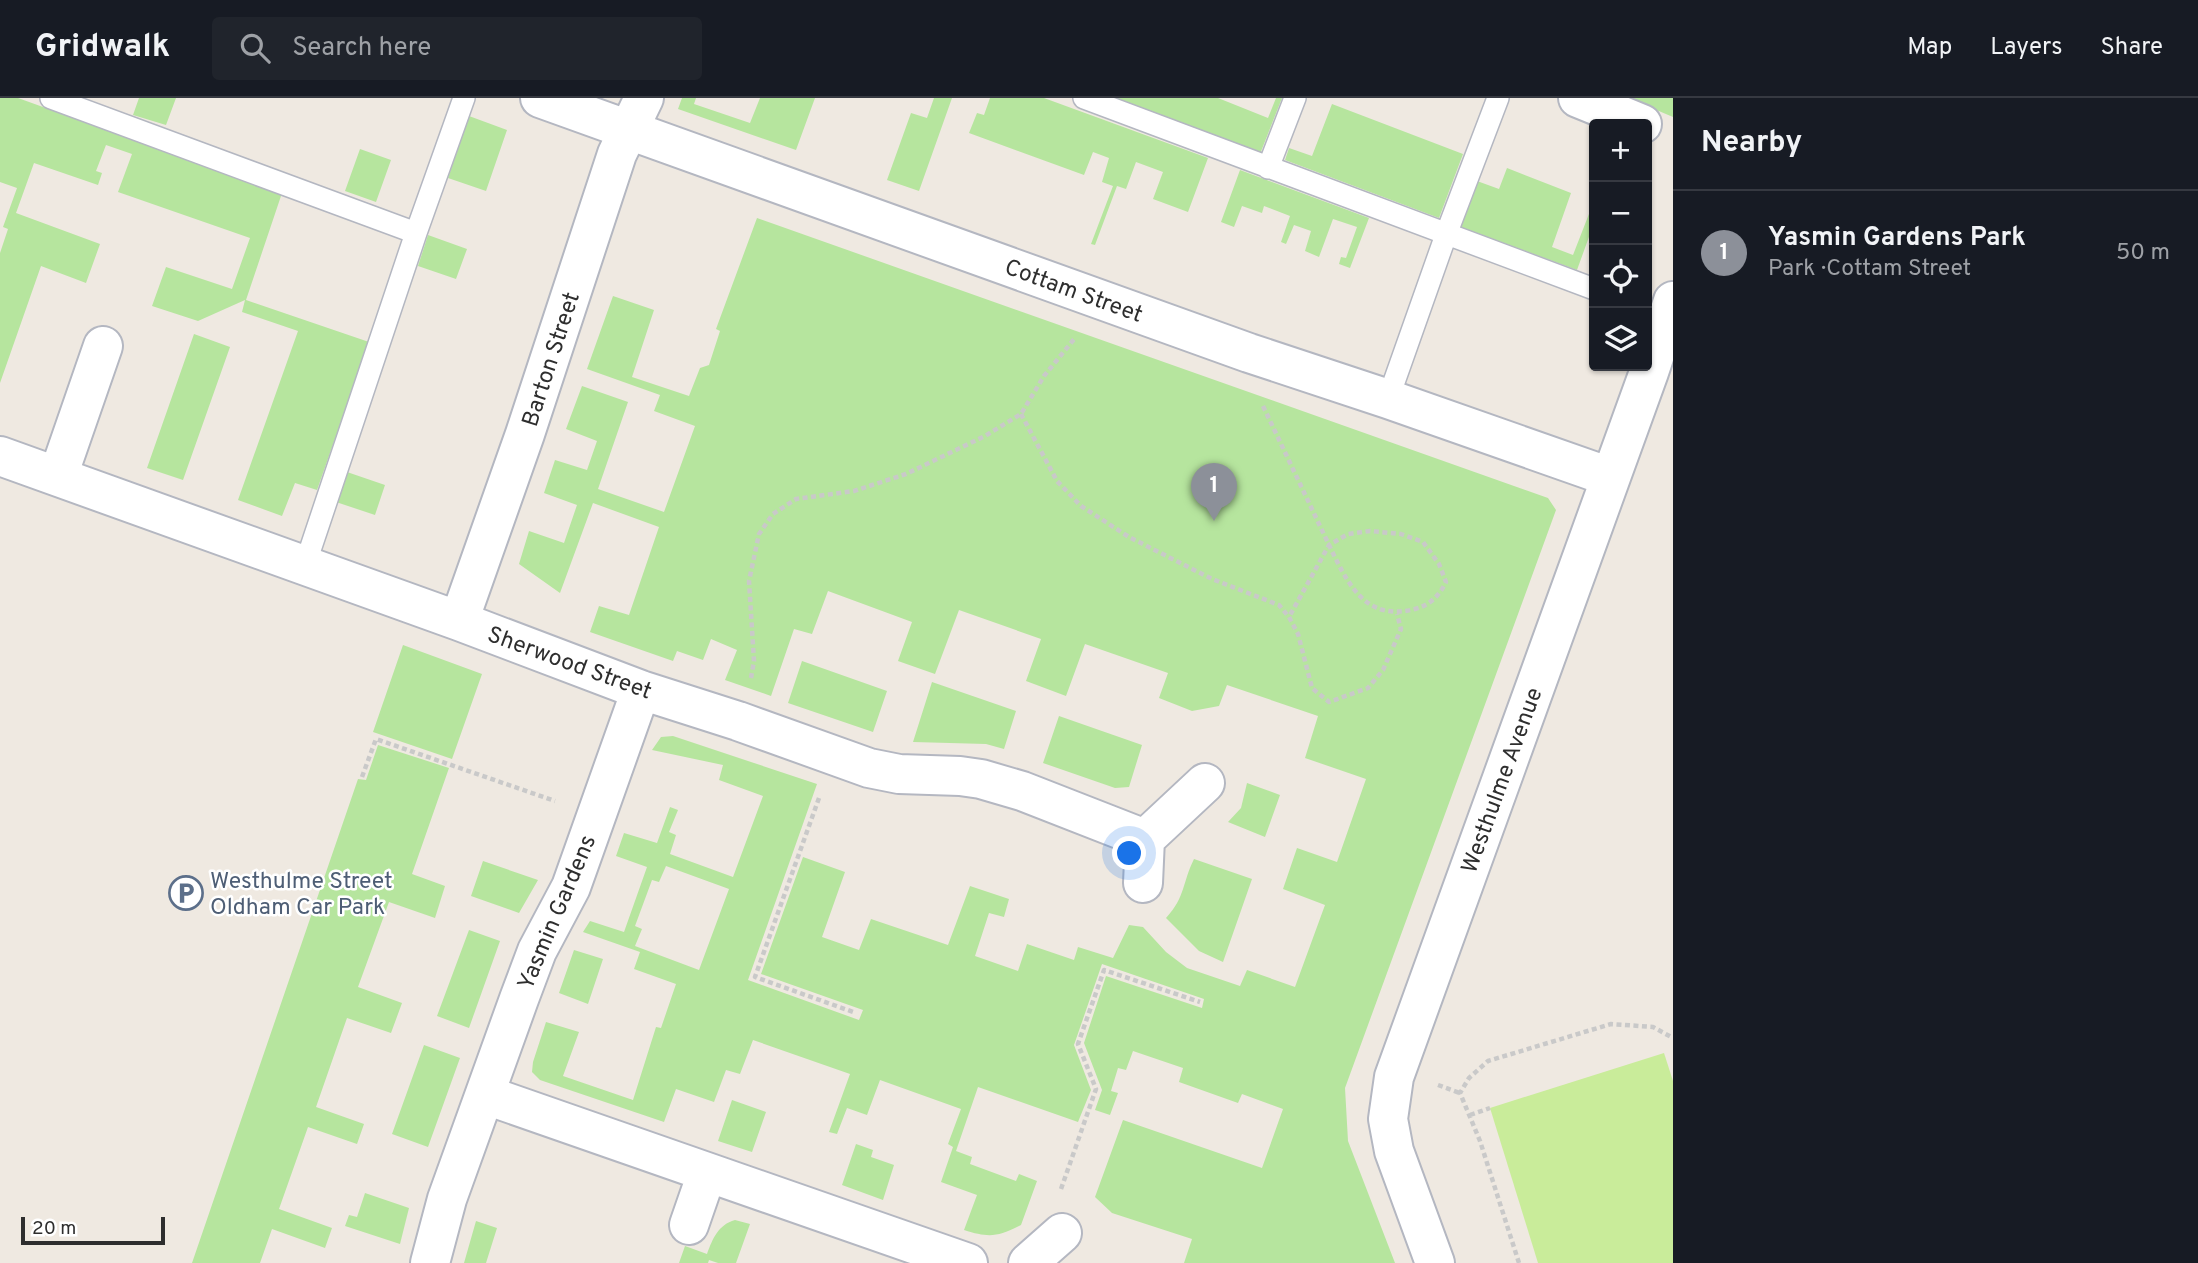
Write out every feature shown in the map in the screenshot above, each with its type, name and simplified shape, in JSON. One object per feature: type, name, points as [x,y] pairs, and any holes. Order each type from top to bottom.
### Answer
[{"type":"street","name":"Cottam Street","points":[[540,98],[636,114],[930,237],[1249,354],[1388,399],[1610,477]]},
{"type":"street","points":[[1578,98],[1630,119]]},
{"type":"street","name":"Barton Street","points":[[459,621],[525,434],[617,154],[636,114]]},
{"type":"street","points":[[1652,128],[1673,137]]},
{"type":"street","name":"Westhulme Avenue","points":[[1435,1263],[1394,1151],[1388,1119],[1394,1077],[1610,477],[1661,377],[1663,308]]},
{"type":"street","points":[[58,476],[103,346]]},
{"type":"street","name":"Sherwood Street","points":[[0,456],[459,621],[641,690],[878,771],[981,779],[1145,839]]},
{"type":"street","name":"Yasmin Gardens","points":[[430,1263],[447,1199],[537,951],[571,887],[641,690]]},
{"type":"street","points":[[1143,883],[1145,839],[1205,783]]},
{"type":"street","points":[[486,1095],[968,1263]]},
{"type":"street","points":[[689,1225],[707,1173]]},
{"type":"street","points":[[1028,1263],[1062,1233]]},
{"type":"lane","points":[[51,98],[416,233]]},
{"type":"lane","points":[[305,565],[464,98]]},
{"type":"lane","points":[[1084,98],[1589,287]]},
{"type":"lane","points":[[1268,168],[1295,98]]},
{"type":"lane","points":[[1388,399],[1498,98]]},
{"type":"path","points":[[749,688],[754,661],[749,581],[759,534],[773,514],[796,499],[854,491],[906,474],[985,436],[1021,414],[1044,376],[1076,335]]},
{"type":"path","points":[[1259,398],[1329,545],[1355,591],[1381,612],[1397,614],[1421,607],[1439,596],[1446,582],[1423,542],[1401,534],[1370,531],[1348,534],[1329,545],[1289,617]]},
{"type":"path","points":[[1021,414],[1057,481],[1081,506],[1129,537],[1212,579],[1279,605],[1298,634],[1312,688],[1329,702],[1368,688],[1383,670],[1401,629],[1397,614]]},
{"type":"path","points":[[362,777],[376,739],[556,802]]},
{"type":"path","points":[[821,793],[755,977],[856,1013]]},
{"type":"path","points":[[1058,1196],[1096,1089],[1078,1044],[1104,970],[1200,1002]]},
{"type":"path","points":[[1519,1263],[1470,1115],[1464,1108],[1460,1093],[1469,1078],[1488,1061],[1611,1024],[1653,1027],[1673,1038]]},
{"type":"path","points":[[1429,1081],[1460,1093]]},
{"type":"path","points":[[1470,1115],[1490,1108]]},
{"type":"green space","points":[[0,98],[18,98],[282,193],[246,300],[369,342],[317,490],[295,483],[282,516],[238,500],[298,331],[242,312],[245,300],[198,321],[152,306],[166,267],[232,289],[250,238],[118,192],[132,154],[106,145],[96,171],[102,173],[98,185],[34,163],[16,213],[100,244],[86,283],[41,266],[0,383],[0,253],[8,229],[3,227],[17,188],[0,182]]},
{"type":"green space","points":[[139,98],[176,98],[166,125],[133,115]]},
{"type":"green space","points":[[682,98],[696,98],[694,104],[750,123],[760,98],[815,98],[796,150],[678,109]]},
{"type":"green space","points":[[934,98],[952,98],[919,191],[887,180],[911,113],[927,118]]},
{"type":"green space","points":[[990,98],[1044,98],[1208,158],[1188,212],[1153,199],[1163,172],[1136,162],[1126,189],[1117,186],[1095,245],[1091,244],[1113,186],[1102,182],[1109,158],[1093,152],[1084,175],[969,133],[977,113],[984,115]]},
{"type":"green space","points":[[1115,98],[1218,98],[1268,118],[1276,98],[1282,98],[1260,154]]},
{"type":"green space","points":[[1628,98],[1673,98],[1673,117]]},
{"type":"green space","points":[[1332,104],[1463,154],[1439,218],[1285,160],[1289,148],[1312,156]]},
{"type":"green space","points":[[469,116],[507,130],[486,191],[448,178]]},
{"type":"green space","points":[[360,149],[391,160],[376,202],[345,191]]},
{"type":"green space","points":[[1507,168],[1571,193],[1552,247],[1573,255],[1589,214],[1589,237],[1577,270],[1460,227],[1477,181],[1499,189]]},
{"type":"green space","points":[[1240,170],[1369,218],[1350,268],[1339,264],[1341,257],[1346,258],[1357,227],[1333,219],[1319,257],[1305,251],[1311,231],[1294,225],[1286,244],[1281,242],[1290,216],[1264,206],[1262,213],[1242,206],[1234,227],[1221,222]]},
{"type":"green space","points":[[757,218],[1548,498],[1556,510],[1345,1088],[1348,1141],[1395,1263],[1184,1263],[1192,1239],[1112,1213],[1095,1197],[1123,1120],[1262,1168],[1283,1109],[1242,1094],[1238,1103],[1179,1082],[1183,1068],[1133,1051],[1126,1070],[1118,1068],[1111,1091],[1118,1093],[1110,1115],[1095,1110],[1102,1090],[1084,1043],[1106,976],[1202,1008],[1204,999],[1102,964],[1074,1045],[1091,1090],[1078,1122],[978,1087],[956,1151],[972,1157],[970,1164],[1016,1181],[1019,1174],[1037,1181],[1021,1225],[999,1234],[987,1235],[964,1230],[977,1195],[941,1182],[953,1147],[948,1144],[961,1109],[880,1080],[867,1115],[847,1108],[837,1134],[829,1132],[850,1074],[753,1040],[740,1074],[726,1070],[714,1102],[676,1089],[664,1122],[540,1080],[532,1072],[546,1022],[579,1032],[563,1076],[633,1100],[656,1027],[661,1028],[676,984],[634,969],[640,952],[583,932],[590,921],[624,932],[647,867],[616,856],[624,833],[657,843],[670,807],[678,810],[669,832],[676,835],[670,854],[733,877],[763,796],[719,780],[723,765],[652,750],[661,737],[673,736],[817,784],[748,980],[859,1020],[863,1010],[761,974],[803,857],[845,872],[822,937],[859,950],[871,919],[948,945],[970,886],[1009,899],[1004,917],[989,913],[975,956],[1018,971],[1027,944],[1074,960],[1078,947],[1113,958],[1129,925],[1143,927],[1166,952],[1187,968],[1240,986],[1247,970],[1295,987],[1325,905],[1283,889],[1297,848],[1337,862],[1366,779],[1305,758],[1318,716],[1227,685],[1219,706],[1192,711],[1159,698],[1168,673],[1085,644],[1066,696],[1026,681],[1041,639],[959,610],[935,674],[898,661],[912,622],[828,591],[812,634],[794,629],[771,696],[725,680],[737,650],[711,639],[703,660],[677,651],[673,661],[590,632],[599,606],[629,615],[659,527],[593,503],[560,593],[519,564],[529,531],[564,543],[577,505],[544,493],[555,460],[587,470],[597,441],[566,429],[582,386],[628,402],[598,489],[664,512],[695,426],[654,411],[660,395],[587,369],[613,296],[654,310],[632,377],[689,396],[700,368],[709,365],[720,331],[716,329]],"holes":[[[666,866],[729,889],[699,970],[635,946],[642,929],[635,926],[652,880],[659,882]]]},
{"type":"green space","points":[[428,235],[467,249],[456,279],[418,266]]},
{"type":"green space","points":[[194,334],[230,347],[183,480],[147,468]]},
{"type":"green space","points":[[347,472],[385,485],[375,515],[336,502]]},
{"type":"green space","points":[[403,645],[482,674],[452,759],[373,732]]},
{"type":"green space","points":[[802,661],[887,691],[873,732],[788,703]]},
{"type":"green space","points":[[932,682],[1016,711],[1004,749],[986,744],[913,742]]},
{"type":"green space","points":[[1059,716],[1142,745],[1129,787],[1115,788],[1043,763]]},
{"type":"green space","points":[[378,745],[449,768],[412,874],[445,886],[435,918],[389,902],[358,987],[402,1003],[391,1033],[347,1018],[316,1107],[364,1124],[357,1144],[308,1127],[279,1209],[332,1228],[325,1248],[272,1229],[260,1263],[192,1263],[358,779],[366,780]]},
{"type":"green space","points":[[1247,783],[1280,795],[1265,837],[1228,822],[1241,808]]},
{"type":"green space","points":[[1194,859],[1252,879],[1223,962],[1199,951],[1166,918],[1180,896]]},
{"type":"green space","points":[[483,861],[538,880],[519,913],[471,896]]},
{"type":"green space","points":[[469,930],[500,941],[469,1028],[437,1016]]},
{"type":"green space","points":[[574,950],[603,959],[588,1004],[559,993]]},
{"type":"green space","points":[[424,1045],[460,1058],[428,1147],[392,1134]]},
{"type":"green space","points":[[1664,1053],[1673,1081],[1673,1263],[1538,1263],[1490,1108]]},
{"type":"green space","points":[[732,1100],[766,1112],[752,1152],[718,1141]]},
{"type":"green space","points":[[856,1144],[873,1150],[871,1157],[894,1165],[883,1200],[842,1185]]},
{"type":"green space","points":[[365,1193],[409,1208],[400,1244],[345,1226],[349,1215],[357,1217]]},
{"type":"green space","points":[[735,1220],[750,1224],[736,1263],[709,1260],[708,1263],[679,1263],[685,1246],[707,1254],[720,1229]]},
{"type":"green space","points":[[476,1221],[497,1228],[486,1263],[464,1263]]},
{"type":"place","name":"Yasmin Gardens Park","points":[[1214,521]]},
{"type":"place","name":"Westhulme Street Oldham Car Park","points":[[186,893]]}]
